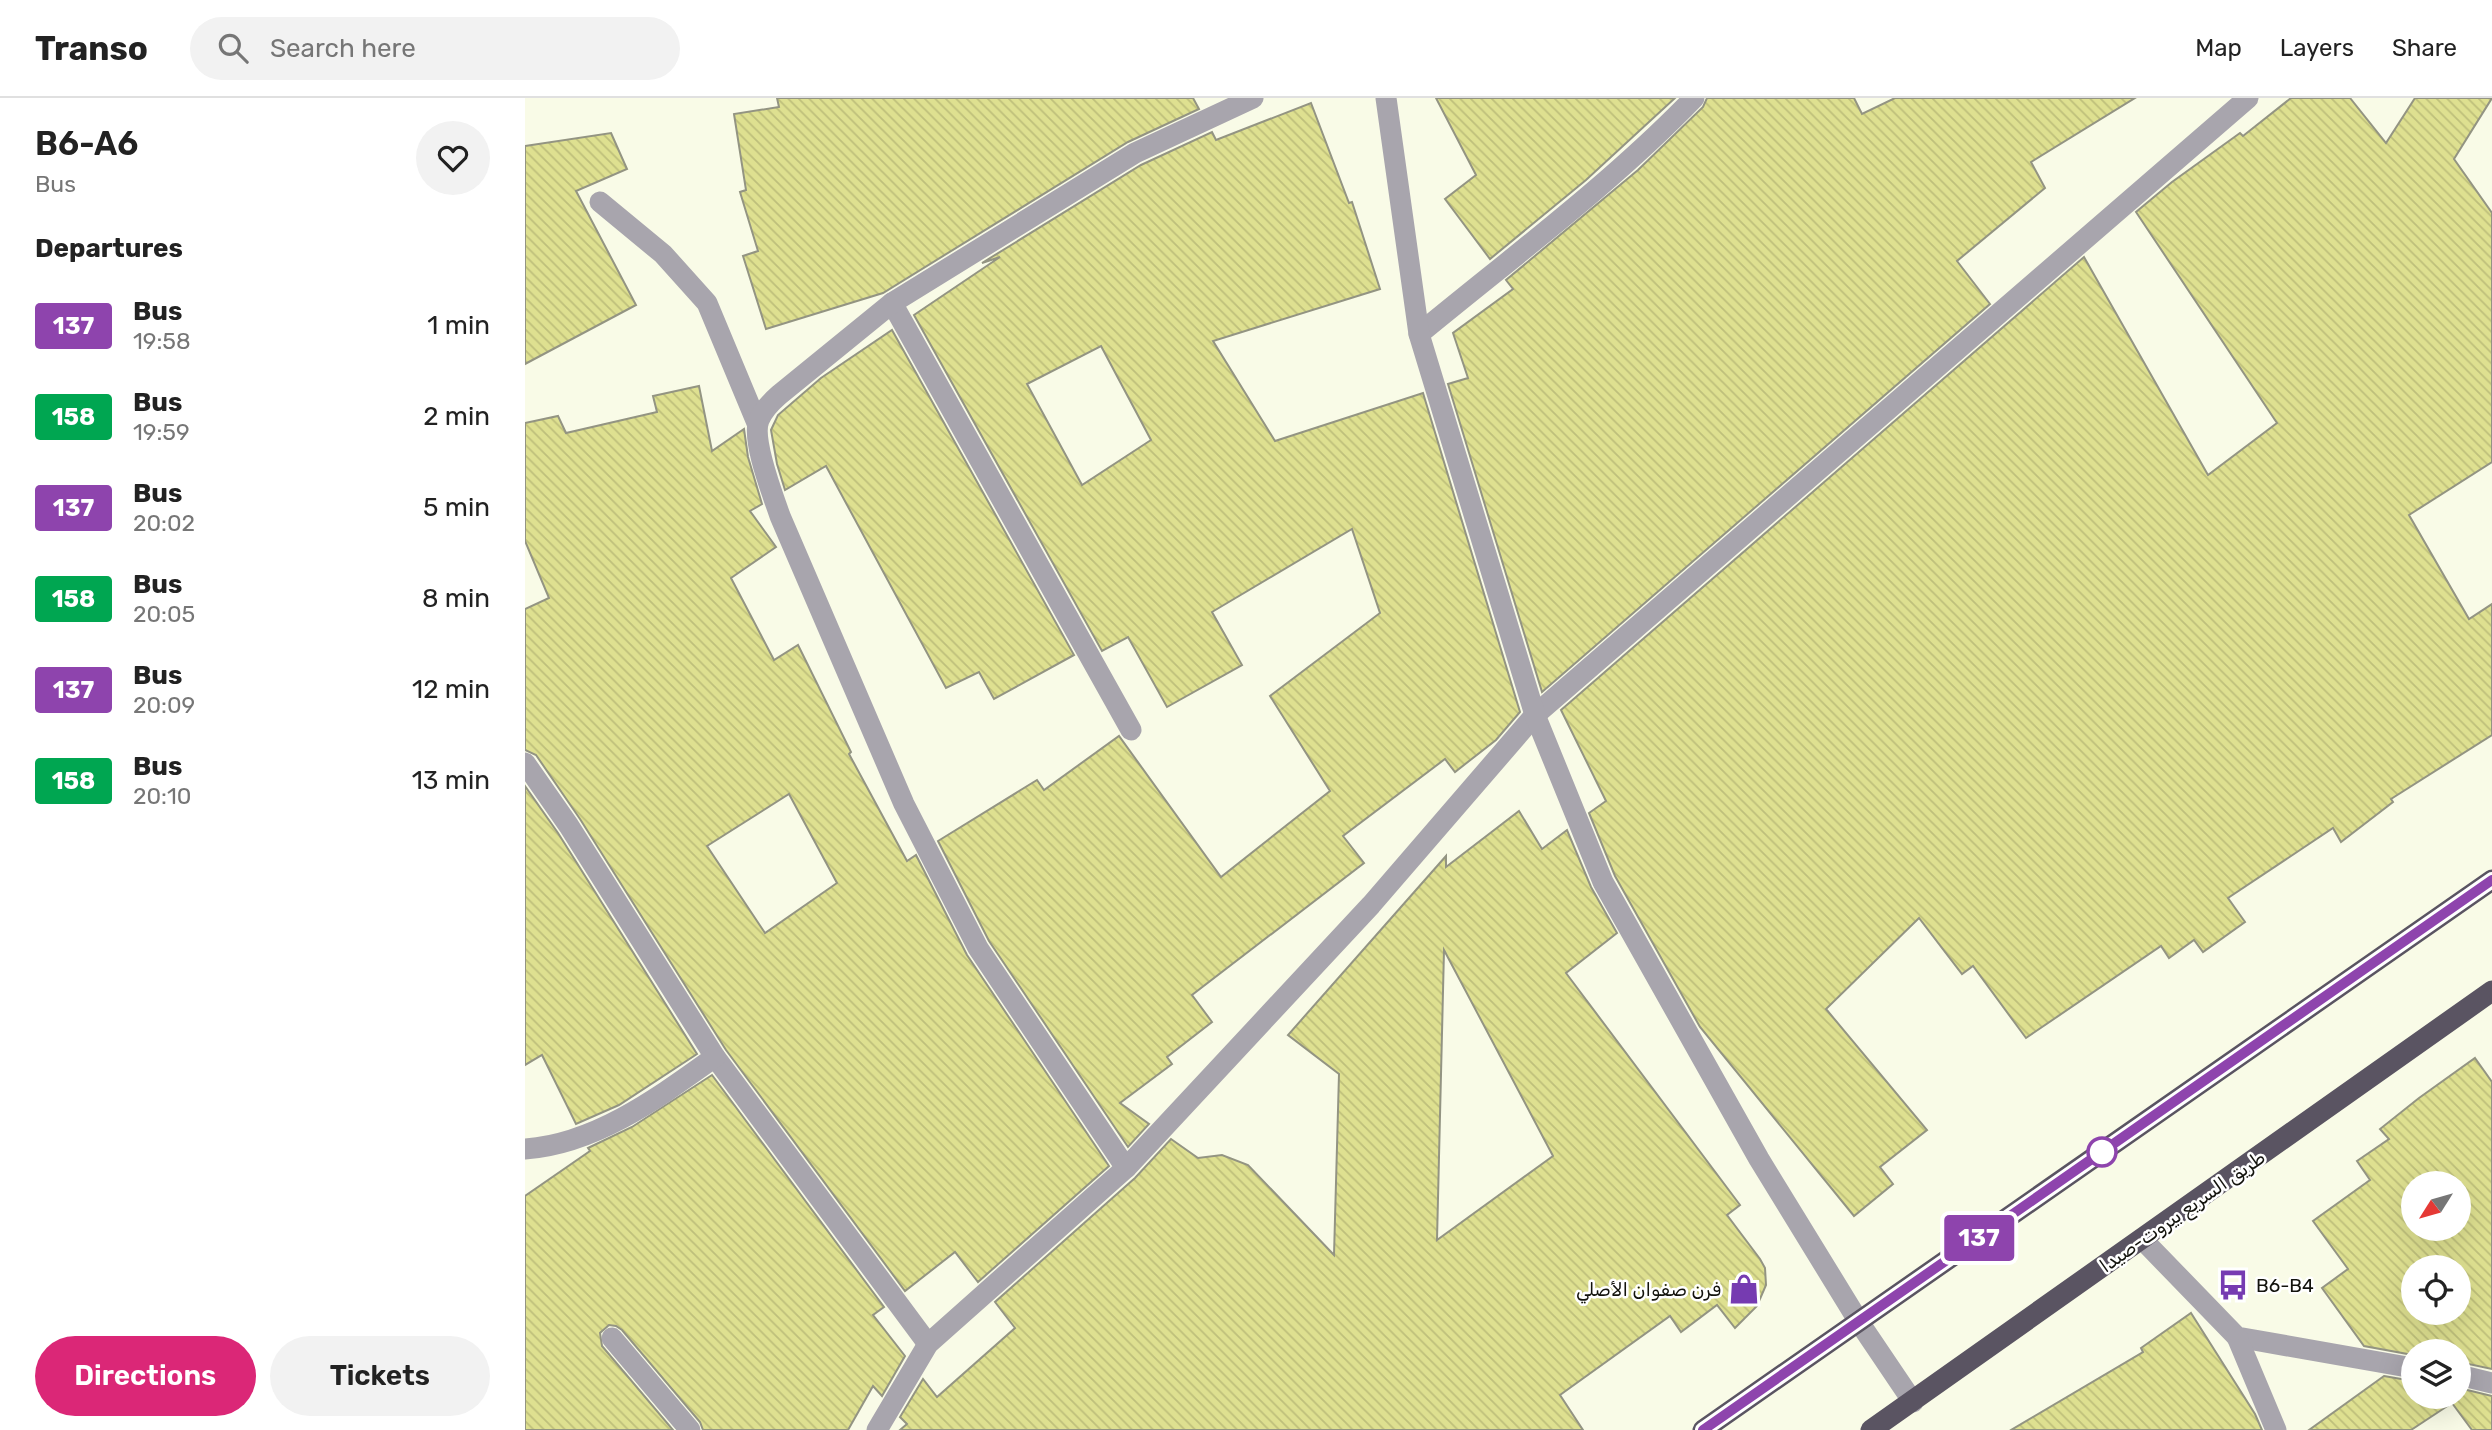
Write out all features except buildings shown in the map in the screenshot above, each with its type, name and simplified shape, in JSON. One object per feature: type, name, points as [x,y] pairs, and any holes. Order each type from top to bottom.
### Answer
[{"type":"highway","points":[[1703,1430],[2492,880]]},
{"type":"highway","name":"طريق السريع بيروت-صيدا","points":[[1871,1430],[2492,991]]},
{"type":"street","points":[[757,423],[768,405],[779,395],[892,303],[1135,153],[1252,98]]},
{"type":"street","points":[[1385,98],[1419,334],[1535,715],[1602,882],[1759,1159],[1859,1322],[1913,1402]]},
{"type":"street","points":[[1419,334],[1569,211],[1661,131],[1694,98]]},
{"type":"street","points":[[877,1430],[928,1344],[1126,1168],[1371,905],[1535,715],[2248,98]]},
{"type":"street","points":[[600,202],[663,254],[707,303],[757,423],[765,475],[780,516],[904,804],[978,948],[1126,1168]]},
{"type":"street","points":[[892,303],[1131,730]]},
{"type":"street","points":[[525,763],[569,826],[715,1057],[928,1344]]},
{"type":"street","points":[[525,1149],[541,1148],[570,1140],[610,1123],[660,1095],[715,1057]]},
{"type":"street","points":[[2142,1238],[2237,1337],[2276,1430]]},
{"type":"street","points":[[2237,1337],[2401,1366]]},
{"type":"street","points":[[612,1338],[690,1430]]},
{"type":"street","points":[[2471,1378],[2492,1383]]},
{"type":"bus line","name":"137","points":[[1703,1430],[2492,880]]},
{"type":"place","name":"B6-B4","points":[[2233,1285]]},
{"type":"place","name":"فرن صفوان الأصلي","points":[[1744,1289]]}]
